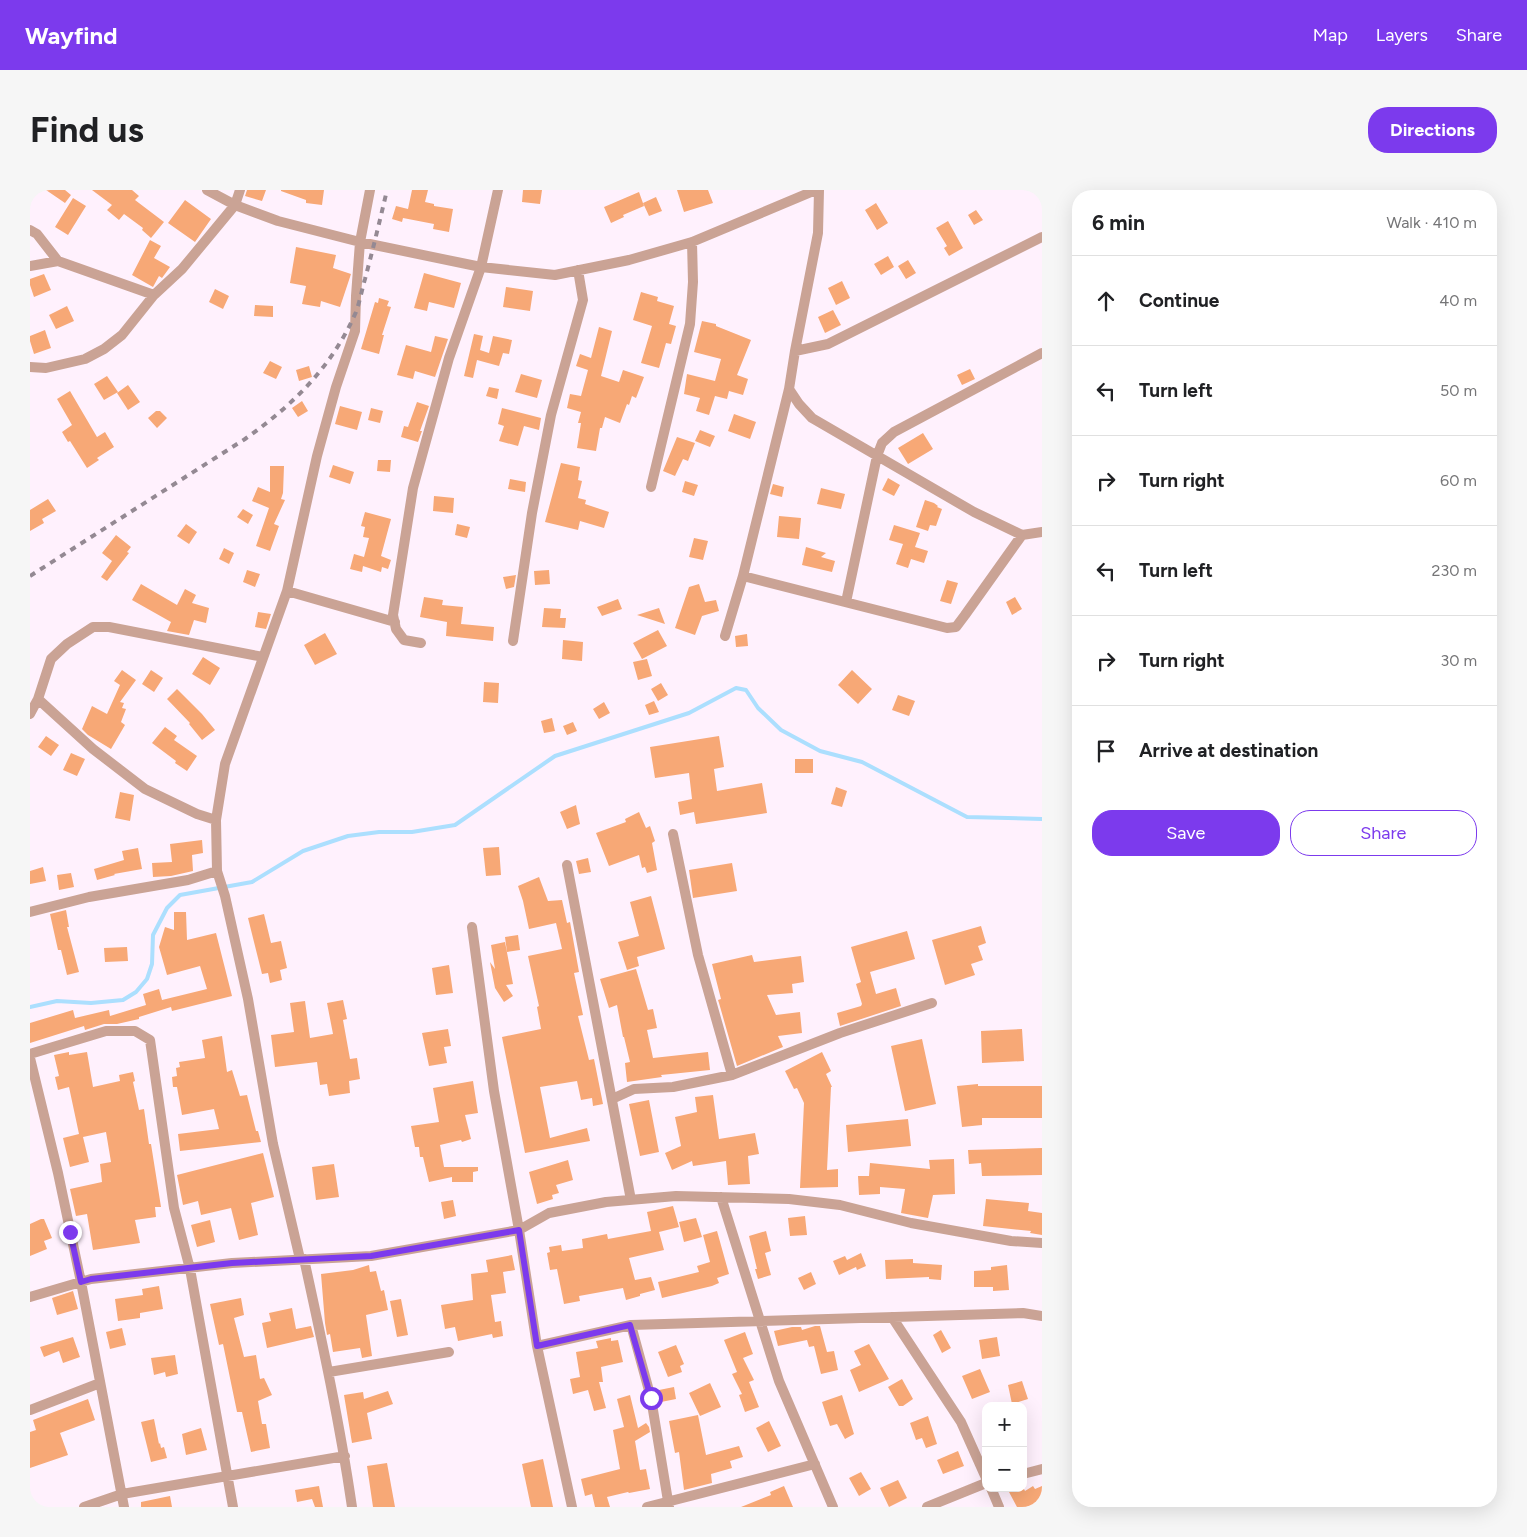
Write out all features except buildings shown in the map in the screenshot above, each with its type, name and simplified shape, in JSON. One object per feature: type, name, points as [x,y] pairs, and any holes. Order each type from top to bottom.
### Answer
[{"type":"street","points":[[207,190],[235,205],[278,221],[360,242],[481,267],[555,275],[629,260],[692,242],[817,190],[818,233],[789,389],[743,576],[725,636]]},
{"type":"street","points":[[30,367],[46,368],[85,359],[104,349],[122,335],[154,294],[182,269],[235,205],[240,190]]},
{"type":"street","points":[[352,1507],[345,1456],[329,1372],[273,1144],[248,999],[225,896],[218,875],[216,820],[225,764],[287,592],[317,456],[336,386],[355,331],[360,242],[370,190]]},
{"type":"street","points":[[421,643],[404,640],[396,629],[393,615],[413,488],[449,358],[481,267],[498,190]]},
{"type":"street","points":[[30,230],[37,234],[58,261]]},
{"type":"street","points":[[795,351],[828,344],[1042,237]]},
{"type":"street","points":[[650,486],[690,324],[692,242]]},
{"type":"street","points":[[30,266],[58,261],[154,294]]},
{"type":"street","points":[[513,641],[532,513],[551,415],[583,300],[578,270]]},
{"type":"street","points":[[846,602],[877,456],[882,443],[894,432],[1042,353]]},
{"type":"street","points":[[789,389],[812,418],[974,512],[1022,535],[1042,532]]},
{"type":"street","points":[[743,576],[947,628],[956,626],[965,615],[1022,535]]},
{"type":"street","points":[[287,592],[394,622]]},
{"type":"street","points":[[30,714],[52,659],[67,644],[93,626],[264,657]]},
{"type":"street","points":[[34,701],[145,789],[197,814],[216,820]]},
{"type":"street","points":[[673,834],[698,955],[732,1075]]},
{"type":"street","points":[[567,865],[631,1200]]},
{"type":"street","points":[[30,912],[89,897],[218,875]]},
{"type":"street","points":[[472,927],[494,1091],[519,1230],[537,1346],[572,1507]]},
{"type":"street","points":[[612,1099],[634,1089],[673,1087],[732,1075],[840,1033],[932,1003]]},
{"type":"street","points":[[30,1054],[106,1031],[135,1031],[150,1040],[174,1208],[190,1269],[234,1507]]},
{"type":"street","points":[[30,1058],[58,1173],[81,1282],[124,1507]]},
{"type":"street","points":[[30,1297],[91,1279],[232,1263],[371,1256],[519,1230],[549,1213],[606,1202],[676,1196],[790,1198],[840,1205],[911,1223],[1011,1241],[1042,1243]]},
{"type":"street","points":[[721,1197],[779,1381],[833,1507]]},
{"type":"street","points":[[537,1346],[630,1325],[1023,1313],[1042,1316]]},
{"type":"street","points":[[892,1317],[961,1422],[982,1469]]},
{"type":"street","points":[[630,1325],[651,1398],[669,1505]]},
{"type":"street","points":[[329,1372],[449,1352]]},
{"type":"street","points":[[30,1410],[100,1383]]},
{"type":"street","points":[[84,1507],[122,1494],[345,1456]]},
{"type":"street","points":[[647,1507],[669,1505],[814,1464]]},
{"type":"street","points":[[1027,1473],[1042,1469]]},
{"type":"street","points":[[927,1507],[982,1485]]},
{"type":"street","points":[[993,1492],[999,1507]]},
{"type":"waterway","points":[[30,1007],[57,1001],[91,1003],[123,1000],[136,992],[147,979],[152,964],[153,935],[167,908],[180,895],[252,882],[303,851],[348,836],[379,832],[412,832],[455,825],[555,756],[689,713],[736,688],[746,690],[758,708],[781,730],[820,751],[862,762],[967,817],[1042,819]]},
{"type":"railway","points":[[30,576],[245,439],[279,413],[310,383],[335,350],[356,312],[387,190]]},
{"type":"route","points":[[70,1232],[81,1282],[91,1279],[232,1263],[371,1256],[519,1230],[537,1346],[630,1325],[651,1398]]}]
